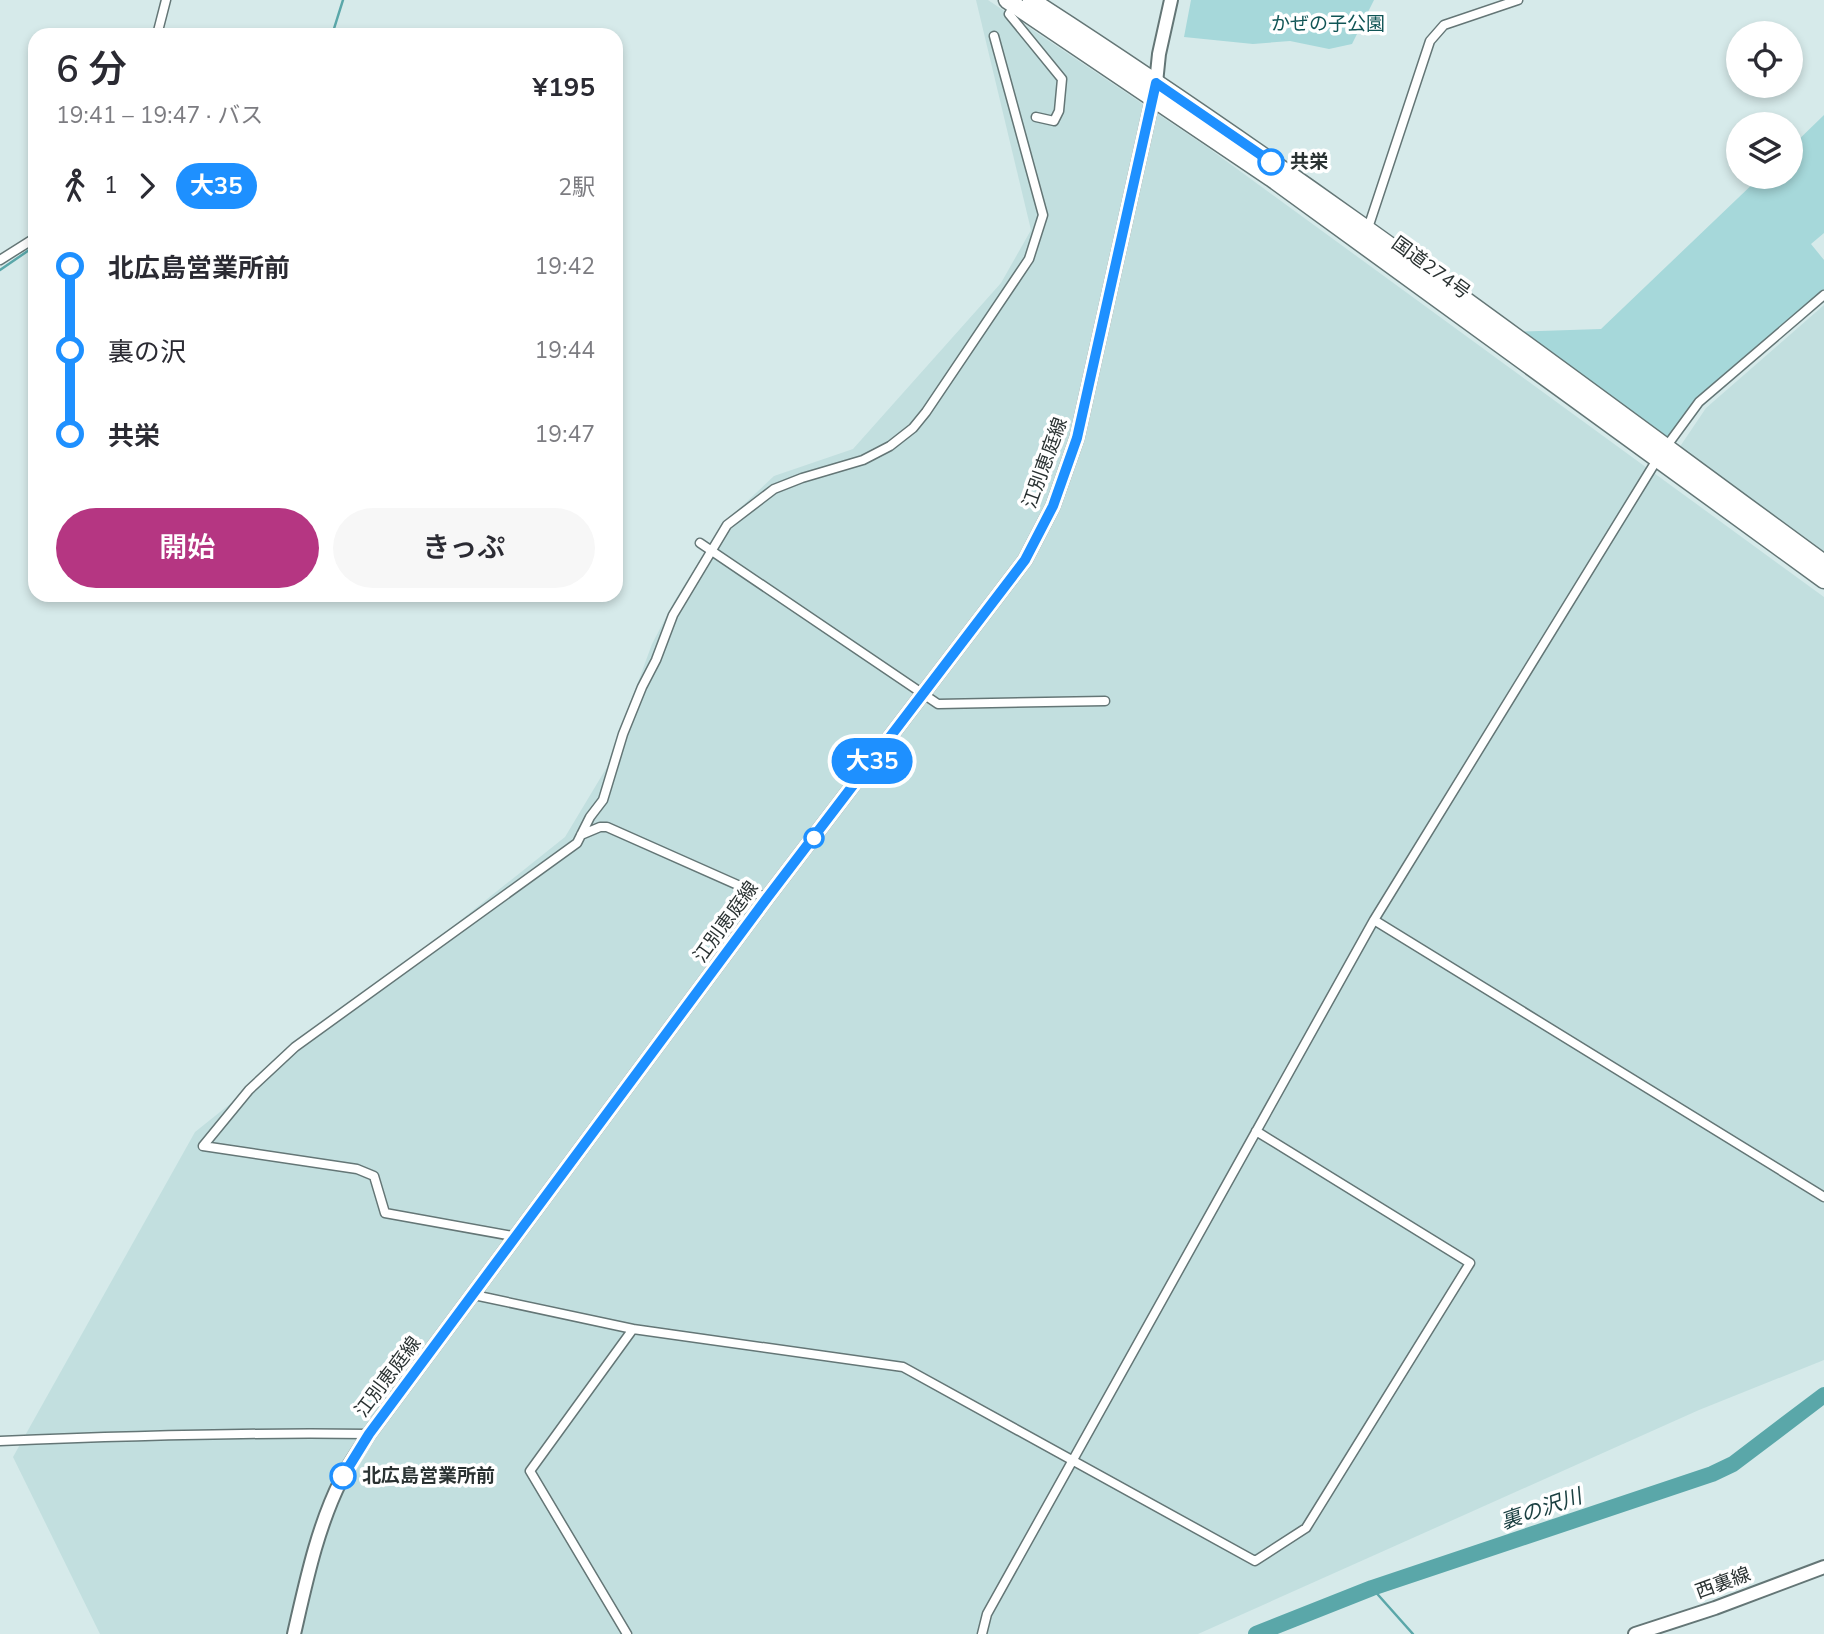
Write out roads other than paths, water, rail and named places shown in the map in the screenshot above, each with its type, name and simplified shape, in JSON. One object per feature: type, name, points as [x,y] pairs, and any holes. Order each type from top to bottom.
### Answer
[{"type":"highway","name":"国道274号","points":[[1018,1],[1154,91],[1271,178],[1364,237],[1662,453],[1824,564]]},
{"type":"highway","name":"国道274号","points":[[1662,453],[1824,580]]},
{"type":"main road","name":"江別恵庭線","points":[[294,1634],[310,1564],[325,1519],[341,1479],[369,1434],[518,1237],[767,898],[1025,560],[1053,506],[1077,438],[1154,91],[1171,0]]},
{"type":"main road","name":"西裏線","points":[[1635,1634],[1715,1608],[1824,1567]]},
{"type":"street","points":[[159,28],[166,0]]},
{"type":"street","points":[[1364,237],[1430,41],[1444,24],[1518,0]]},
{"type":"street","points":[[1018,1],[1009,14],[1062,79],[1059,111],[1054,121],[1036,117]]},
{"type":"street","points":[[518,1237],[385,1213],[374,1176],[357,1169],[203,1146],[249,1090],[295,1047],[577,843],[590,817],[603,800],[623,734],[673,615],[727,525],[774,489],[863,460],[890,446],[913,428],[926,412],[1029,259],[1043,215],[994,36]]},
{"type":"street","points":[[0,260],[28,242]]},
{"type":"street","points":[[982,1634],[988,1614],[1072,1461],[1374,920],[1662,453],[1699,402],[1824,295]]},
{"type":"street","points":[[700,543],[938,704],[1105,701]]},
{"type":"street","points":[[581,835],[607,827],[767,898]]},
{"type":"street","points":[[1374,920],[1824,1197]]},
{"type":"street","points":[[474,1295],[633,1329],[903,1367],[1255,1561],[1306,1528],[1470,1263],[1256,1130]]},
{"type":"street","points":[[627,1634],[530,1471],[633,1329]]},
{"type":"street","points":[[0,1441],[269,1433],[369,1434]]},
{"type":"waterway","points":[[334,28],[343,0]]},
{"type":"waterway","points":[[0,270],[28,251]]},
{"type":"waterway","name":"裏の沢川","points":[[1256,1634],[1372,1588],[1712,1474],[1733,1464],[1824,1395]]},
{"type":"waterway","points":[[1372,1588],[1413,1634]]},
{"type":"place","name":"共栄","points":[[1271,162]]},
{"type":"place","name":"北広島営業所前","points":[[343,1476]]},
{"type":"park label","name":"かぜの子公園","points":[[1328,24]]}]
